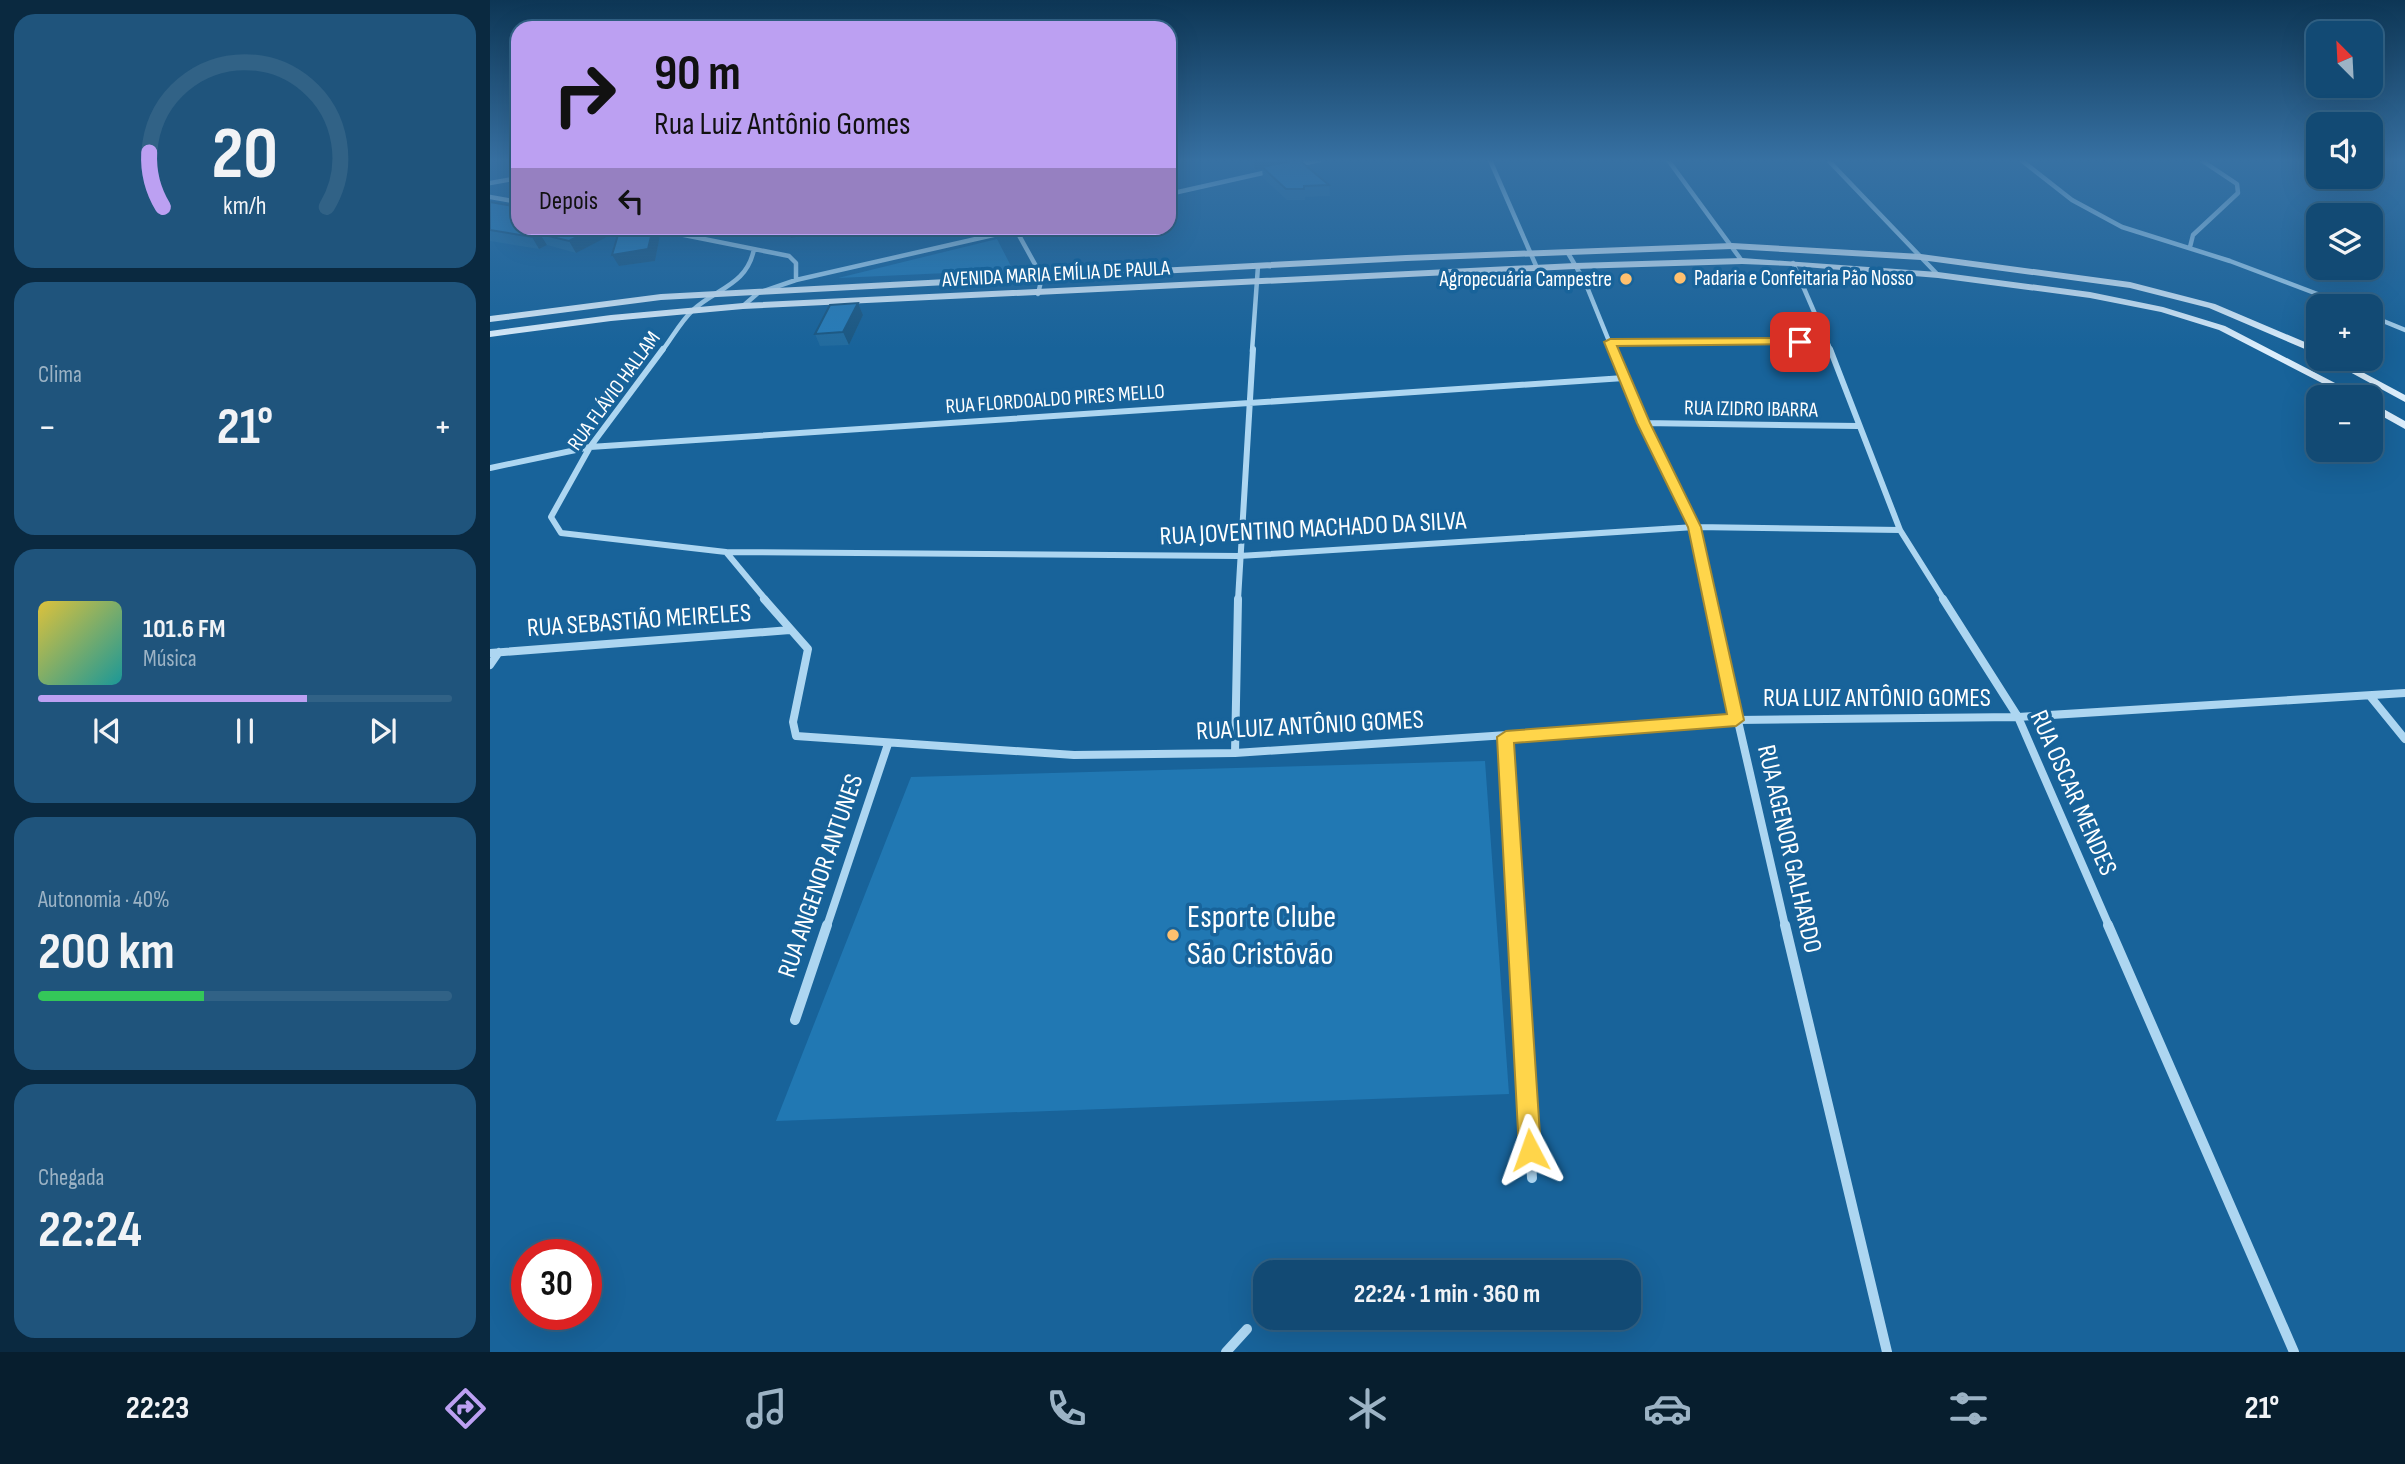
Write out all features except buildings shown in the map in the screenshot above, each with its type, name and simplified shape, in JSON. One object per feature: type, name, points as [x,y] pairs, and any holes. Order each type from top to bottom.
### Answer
[{"type":"main road","name":"AVENIDA MARIA EMÍLIA DE PAULA","points":[[490,320],[592,305],[716,294],[1531,253],[1732,246],[1921,257],[2020,268],[2171,294],[2212,306],[2306,346]]},
{"type":"main road","name":"AVENIDA MARIA EMÍLIA DE PAULA","points":[[493,332],[743,306],[1257,284],[1575,266],[1742,261],[1938,275],[2090,295],[2163,310],[2222,328],[2334,385]]},
{"type":"main road","points":[[2354,371],[2405,399]]},
{"type":"main road","points":[[2383,412],[2405,426]]},
{"type":"street","points":[[1518,223],[1536,268]]},
{"type":"street","points":[[1715,223],[1742,261]]},
{"type":"street","points":[[1888,223],[1938,275]]},
{"type":"street","points":[[2116,223],[2316,294]]},
{"type":"street","points":[[2189,247],[2193,235],[2206,223]]},
{"type":"street","points":[[684,235],[789,256],[796,263],[796,280]]},
{"type":"street","points":[[743,306],[758,293],[796,280],[986,235]]},
{"type":"street","points":[[1019,235],[1042,277],[1038,294]]},
{"type":"street","name":"RUA FLÁVIO HALLAM","points":[[551,517],[590,447],[692,311],[746,271],[754,249]]},
{"type":"street","name":"RUA AGENOR GALHARDO","points":[[1568,253],[1610,342],[1643,423],[1695,527],[1736,720],[1887,1352]]},
{"type":"street","name":"RUA OSCAR MENDES","points":[[1793,263],[1827,342],[1900,530],[2018,718],[2294,1352]]},
{"type":"street","points":[[1235,753],[1239,556],[1258,266]]},
{"type":"street","points":[[2383,321],[2405,330]]},
{"type":"street","points":[[1610,342],[1827,342]]},
{"type":"street","name":"RUA FLORDOALDO PIRES MELLO","points":[[490,468],[590,447],[1623,377]]},
{"type":"street","name":"RUA IZIDRO IBARRA","points":[[1643,423],[1858,426]]},
{"type":"street","name":"RUA JOVENTINO MACHADO DA SILVA","points":[[551,517],[561,533],[726,552],[1239,556],[1695,527],[1900,530]]},
{"type":"street","points":[[726,552],[790,630]]},
{"type":"street","name":"RUA LUIZ ANTÔNIO GOMES","points":[[790,630],[802,639],[808,649],[793,722],[796,736],[1074,755],[1235,753],[1736,720],[2018,718],[2405,692]]},
{"type":"street","name":"RUA SEBASTIÃO MEIRELES","points":[[490,653],[790,630]]},
{"type":"street","points":[[490,665],[499,652]]},
{"type":"street","points":[[2370,696],[2405,738]]},
{"type":"street","points":[[1506,737],[1532,1178]]},
{"type":"street","name":"RUA ANGENOR ANTUNES","points":[[794,1020],[888,744]]},
{"type":"street","points":[[1226,1352],[1247,1329]]},
{"type":"shaded area","points":[[997,239],[1013,270],[838,278]]},
{"type":"shaded area","name":"Esporte Clube São Cristõvão","points":[[1485,761],[1509,1094],[776,1121],[911,777]]},
{"type":"place","name":"Padaria e Confeitaria Pão Nosso","points":[[1680,278]]},
{"type":"place","name":"Agropecuária Campestre","points":[[1626,279]]},
{"type":"place","name":"Esporte Clube São Cristõvão","points":[[1173,935]]},
{"type":"route","points":[[1530,1150],[1506,737],[1736,720],[1695,527],[1643,423],[1610,342],[1800,342]]}]
